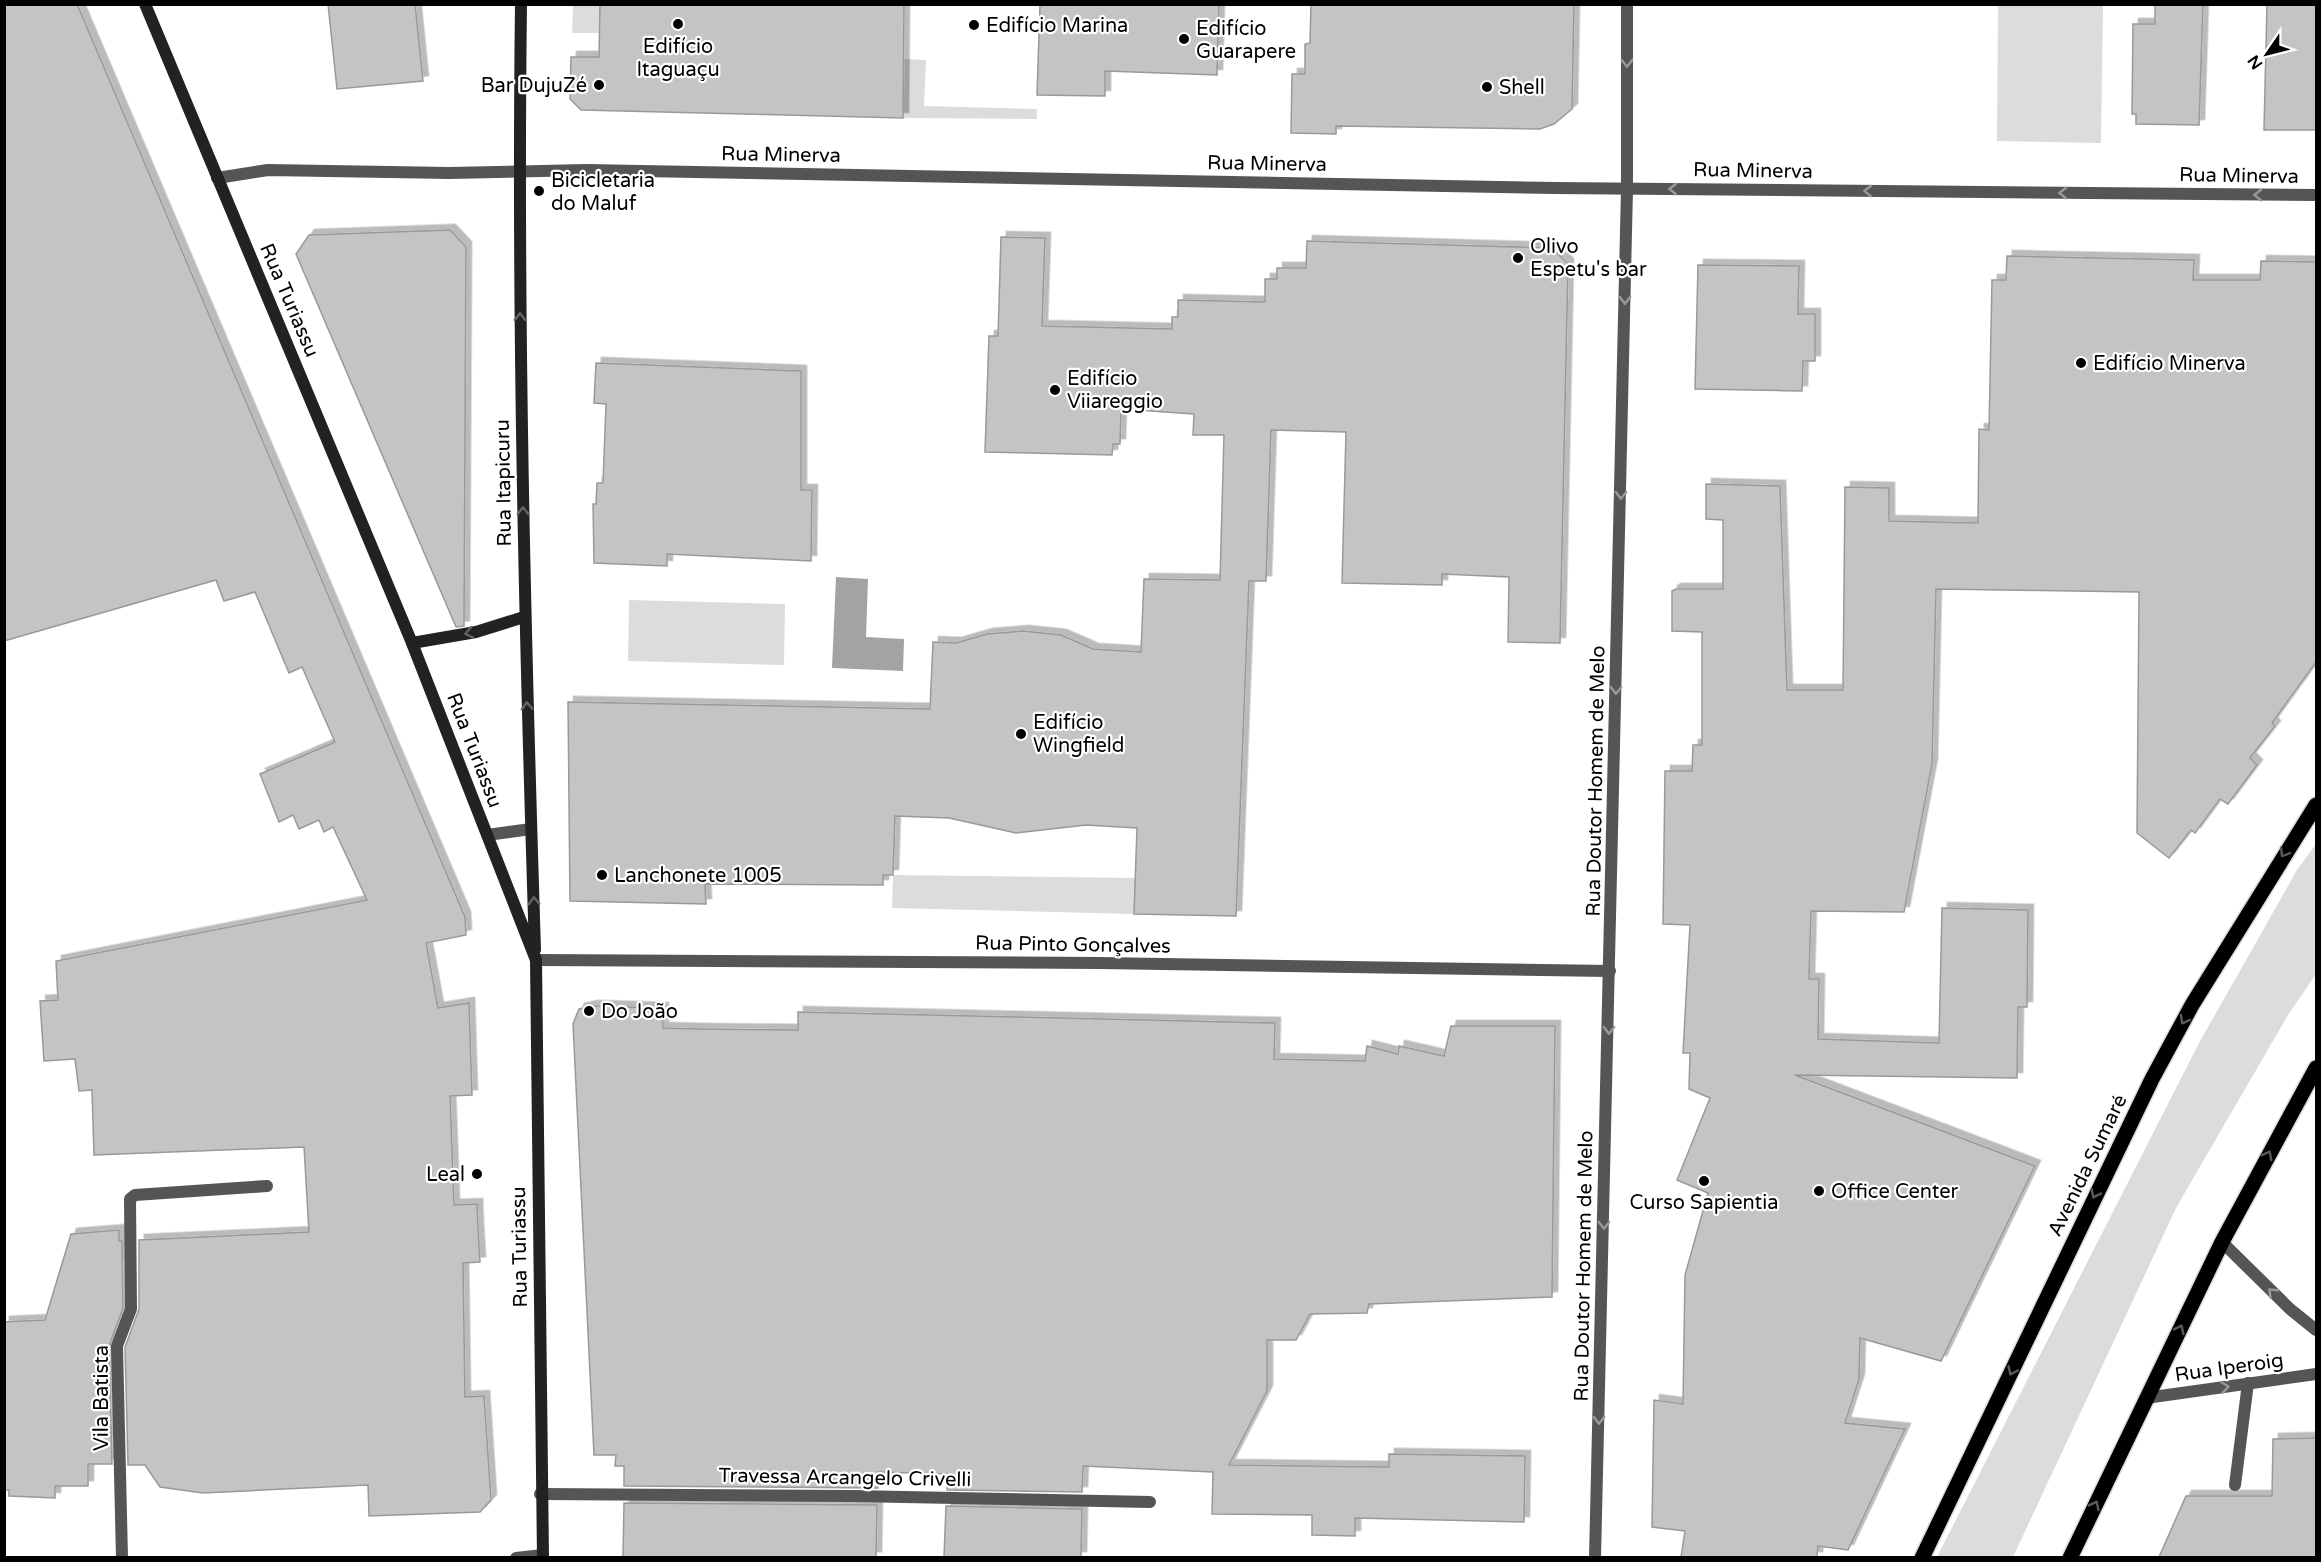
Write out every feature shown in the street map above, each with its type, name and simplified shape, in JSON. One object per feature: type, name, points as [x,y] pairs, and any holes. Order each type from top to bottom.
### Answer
[{"type":"main road","name":"Avenida Sumaré","points":[[1922,1557],[2152,1079],[2204,986],[2316,805]]},
{"type":"main road","points":[[2070,1557],[2222,1242],[2316,1068]]},
{"type":"street","name":"Rua Turiassu","points":[[145,4],[412,643],[536,960],[540,1494],[543,1556]]},
{"type":"street","name":"Rua Itapicuru","points":[[521,4],[519,171],[524,617],[536,960]]},
{"type":"street","name":"Rua Doutor Homem de Melo","points":[[1595,1557],[1628,189],[1627,4]]},
{"type":"street","name":"Rua Minerva","points":[[217,178],[268,170],[449,173],[586,170],[1628,189],[2316,195]]},
{"type":"street","points":[[412,643],[476,633],[524,617]]},
{"type":"street","points":[[487,835],[531,829]]},
{"type":"street","name":"Rua Pinto Gonçalves","points":[[536,960],[1100,963],[1610,971]]},
{"type":"street","name":"Vila Batista","points":[[122,1557],[117,1346],[131,1309],[130,1199],[135,1195],[267,1186]]},
{"type":"street","points":[[2222,1242],[2290,1309],[2316,1330]]},
{"type":"street","name":"Rua Iperoig","points":[[2146,1398],[2316,1374]]},
{"type":"street","points":[[2235,1485],[2248,1383]]},
{"type":"street","name":"Travessa Arcangelo Crivelli","points":[[540,1494],[865,1496],[1150,1502]]},
{"type":"street","points":[[516,1557],[543,1556]]},
{"type":"shaded area","points":[[573,5],[600,5],[600,8],[608,15],[608,33],[572,33]]},
{"type":"shaded area","points":[[1998,5],[2103,5],[2101,143],[1997,141]]},
{"type":"shaded area","points":[[904,59],[926,60],[924,106],[1037,109],[1037,119],[903,118]]},
{"type":"shaded area","points":[[836,577],[868,579],[866,637],[904,639],[903,671],[832,668]]},
{"type":"shaded area","points":[[629,600],[785,604],[784,665],[628,661]]},
{"type":"shaded area","points":[[2316,844],[2316,974],[2288,1015],[2176,1208],[2013,1557],[1937,1557],[2199,1043],[2297,870]]},
{"type":"shaded area","points":[[893,875],[1136,878],[1134,914],[892,908]]},
{"type":"building","points":[[4,4],[77,4],[465,917],[466,935],[426,943],[438,1008],[469,1003],[472,1095],[450,1096],[454,1205],[477,1204],[480,1262],[463,1263],[465,1397],[484,1396],[491,1500],[480,1512],[369,1516],[368,1485],[203,1493],[160,1487],[145,1465],[128,1465],[125,1347],[139,1309],[139,1240],[309,1232],[304,1147],[94,1155],[92,1090],[79,1091],[75,1059],[44,1061],[40,1001],[58,1000],[56,961],[367,900],[333,827],[324,832],[319,820],[299,829],[293,815],[279,822],[260,774],[335,742],[302,667],[289,673],[255,592],[224,601],[216,580],[4,641]]},
{"type":"building","points":[[328,4],[415,4],[423,81],[337,89]]},
{"type":"building","points":[[600,4],[904,4],[903,118],[581,110],[570,99],[571,57],[599,57]]},
{"type":"building","points":[[1040,4],[1219,4],[1217,75],[1105,71],[1105,96],[1037,95]]},
{"type":"building","points":[[1311,4],[1574,4],[1572,109],[1554,124],[1540,129],[1336,126],[1336,134],[1291,133],[1292,74],[1305,74],[1305,44],[1310,43]]},
{"type":"building","points":[[2155,4],[2203,4],[2199,125],[2136,124],[2136,114],[2132,114],[2133,24],[2155,24]]},
{"type":"building","points":[[2267,4],[2316,4],[2316,130],[2264,130]]},
{"type":"building","points":[[450,230],[466,247],[464,626],[456,627],[296,254],[309,235]]},
{"type":"building","points":[[1001,237],[1045,238],[1042,326],[1172,329],[1172,317],[1178,317],[1178,300],[1265,302],[1265,279],[1277,279],[1277,268],[1306,268],[1307,241],[1552,248],[1568,264],[1560,643],[1508,642],[1509,577],[1442,574],[1442,585],[1342,583],[1346,432],[1271,430],[1266,581],[1249,581],[1236,916],[1134,914],[1137,828],[1086,825],[1016,833],[949,818],[895,816],[893,875],[883,875],[883,885],[705,884],[706,904],[570,901],[568,702],[930,709],[933,642],[956,643],[987,634],[1023,631],[1061,635],[1093,649],[1141,652],[1144,579],[1220,580],[1224,435],[1193,435],[1194,414],[1121,409],[1120,444],[1113,444],[1112,455],[985,452],[989,336],[998,336]]},
{"type":"building","points":[[2007,256],[2194,260],[2193,280],[2260,280],[2261,261],[2316,262],[2316,662],[2272,723],[2275,726],[2250,758],[2257,765],[2228,804],[2220,799],[2195,833],[2191,830],[2169,858],[2137,833],[2139,592],[1936,589],[1932,764],[1904,912],[1811,911],[1809,979],[1819,979],[1818,1039],[1939,1043],[1942,908],[2028,910],[2027,1007],[2018,1007],[2017,1078],[1795,1075],[2035,1166],[1941,1361],[1860,1338],[1859,1379],[1845,1423],[1905,1429],[1848,1550],[1818,1546],[1817,1557],[1681,1557],[1685,1531],[1652,1527],[1654,1400],[1683,1404],[1685,1275],[1708,1193],[1677,1180],[1710,1098],[1689,1089],[1690,1053],[1683,1053],[1690,925],[1663,924],[1665,771],[1692,771],[1693,745],[1702,745],[1702,632],[1672,631],[1672,591],[1676,589],[1723,589],[1723,520],[1706,519],[1706,484],[1780,486],[1787,690],[1843,690],[1845,487],[1889,488],[1889,521],[1978,523],[1979,429],[1989,430],[1992,280],[2006,280]]},
{"type":"building","points":[[1698,265],[1799,266],[1798,314],[1815,314],[1815,361],[1803,361],[1802,391],[1695,389]]},
{"type":"building","points":[[596,363],[801,371],[801,490],[812,490],[811,561],[667,554],[667,566],[594,563],[593,504],[596,504],[597,483],[603,483],[606,404],[594,403]]},
{"type":"building","points":[[592,1006],[663,1008],[663,1028],[698,1029],[798,1030],[798,1012],[1275,1023],[1274,1059],[1365,1061],[1367,1046],[1398,1054],[1399,1046],[1444,1056],[1451,1026],[1555,1026],[1552,1297],[1369,1304],[1367,1313],[1310,1314],[1296,1340],[1267,1340],[1267,1391],[1229,1465],[1389,1467],[1389,1454],[1525,1456],[1524,1522],[1355,1518],[1355,1536],[1312,1535],[1312,1515],[1212,1514],[1213,1472],[1083,1466],[1082,1492],[947,1490],[947,1474],[878,1472],[878,1488],[624,1486],[624,1466],[615,1466],[616,1455],[594,1455],[573,1024],[579,1009]]},
{"type":"building","points":[[119,1230],[119,1241],[122,1241],[123,1308],[109,1346],[112,1464],[88,1464],[88,1486],[55,1486],[55,1498],[9,1496],[9,1490],[4,1490],[4,1322],[45,1320],[71,1234]]},
{"type":"building","points":[[2316,1438],[2316,1557],[2159,1557],[2186,1496],[2272,1496],[2273,1439]]},
{"type":"building","points":[[624,1503],[877,1505],[876,1557],[623,1557]]},
{"type":"building","points":[[946,1506],[1082,1509],[1081,1557],[944,1557]]},
{"type":"place","name":"Edifício Itaguaçu","points":[[678,24]]},
{"type":"place","name":"Edifício Marina","points":[[974,25]]},
{"type":"place","name":"Edifício Guarapere","points":[[1184,39]]},
{"type":"place","name":"Bar DujuZé","points":[[599,85]]},
{"type":"place","name":"Shell","points":[[1487,87]]},
{"type":"place","name":"Bicicletaria do Maluf","points":[[539,191]]},
{"type":"place","name":"Olivo Espetu's bar","points":[[1518,258]]},
{"type":"place","name":"Edifício Minerva","points":[[2081,363]]},
{"type":"place","name":"Edifício Viiareggio","points":[[1055,390]]},
{"type":"place","name":"Edifício Wingfield","points":[[1021,734]]},
{"type":"place","name":"Lanchonete 1005","points":[[602,875]]},
{"type":"place","name":"Do João","points":[[589,1011]]},
{"type":"place","name":"Leal","points":[[477,1174]]},
{"type":"place","name":"Curso Sapientia","points":[[1704,1181]]},
{"type":"place","name":"Office Center","points":[[1819,1191]]}]
